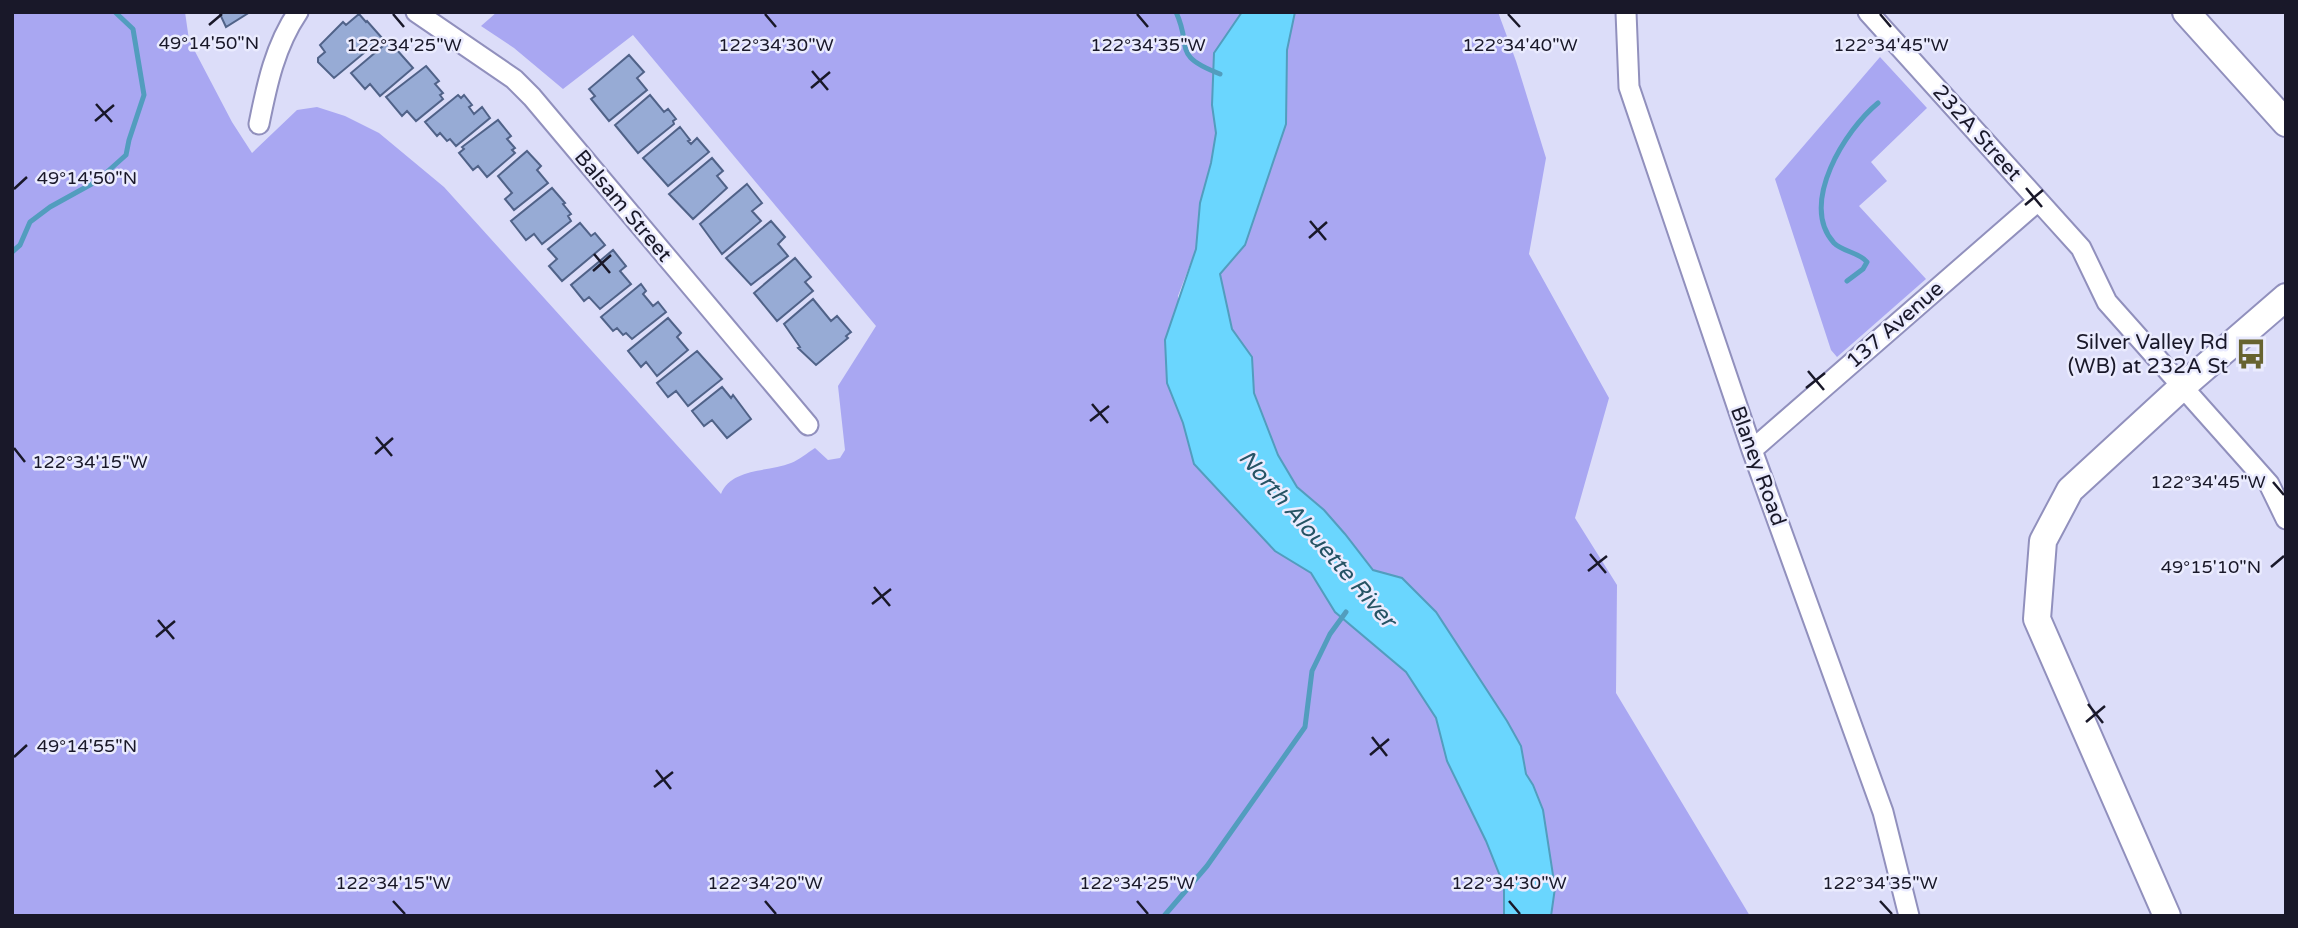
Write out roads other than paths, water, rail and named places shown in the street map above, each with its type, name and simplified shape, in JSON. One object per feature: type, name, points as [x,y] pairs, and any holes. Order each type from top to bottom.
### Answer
[{"type":"street","points":[[259,124],[271,70],[285,31],[298,12]]},
{"type":"street","name":"Balsam Street","points":[[416,12],[514,79],[533,97],[808,425]]},
{"type":"street","name":"Blaney Road","points":[[1626,12],[1629,87],[1752,450],[1883,812],[1909,916]]},
{"type":"street","name":"232A Street","points":[[1868,12],[2086,255],[2107,302],[2269,484],[2286,519]]},
{"type":"street","points":[[2186,12],[2286,124]]},
{"type":"street","name":"137 Avenue","points":[[1752,450],[2038,201]]},
{"type":"street","points":[[2167,916],[2037,619],[2043,541],[2070,490],[2182,387],[2286,297]]},
{"type":"water","name":"North Alouette River","points":[[1242,12],[1295,12],[1287,50],[1286,124],[1245,245],[1220,274],[1232,329],[1252,357],[1254,393],[1278,455],[1297,487],[1324,510],[1373,570],[1402,578],[1436,612],[1521,746],[1526,774],[1543,810],[1555,888],[1551,916],[1504,916],[1504,886],[1486,841],[1447,761],[1436,718],[1406,672],[1335,612],[1311,573],[1275,551],[1194,464],[1183,423],[1167,383],[1165,340],[1196,249],[1200,203],[1211,163],[1216,133],[1212,105],[1214,53]]},
{"type":"waterway","points":[[12,252],[20,245],[30,222],[50,207],[97,181],[126,155],[144,95],[133,29],[115,12]]},
{"type":"waterway","points":[[1176,12],[1189,56],[1220,74]]},
{"type":"waterway","points":[[1847,281],[1863,269],[1867,262],[1834,243],[1824,227],[1821,208],[1824,188],[1830,168],[1841,148],[1865,115],[1878,103]]},
{"type":"waterway","points":[[1164,916],[1207,866],[1305,727],[1312,671],[1330,634],[1346,612]]},
{"type":"place","name":"Silver Valley Rd (WB) at 232A St","points":[[2251,354]]}]
